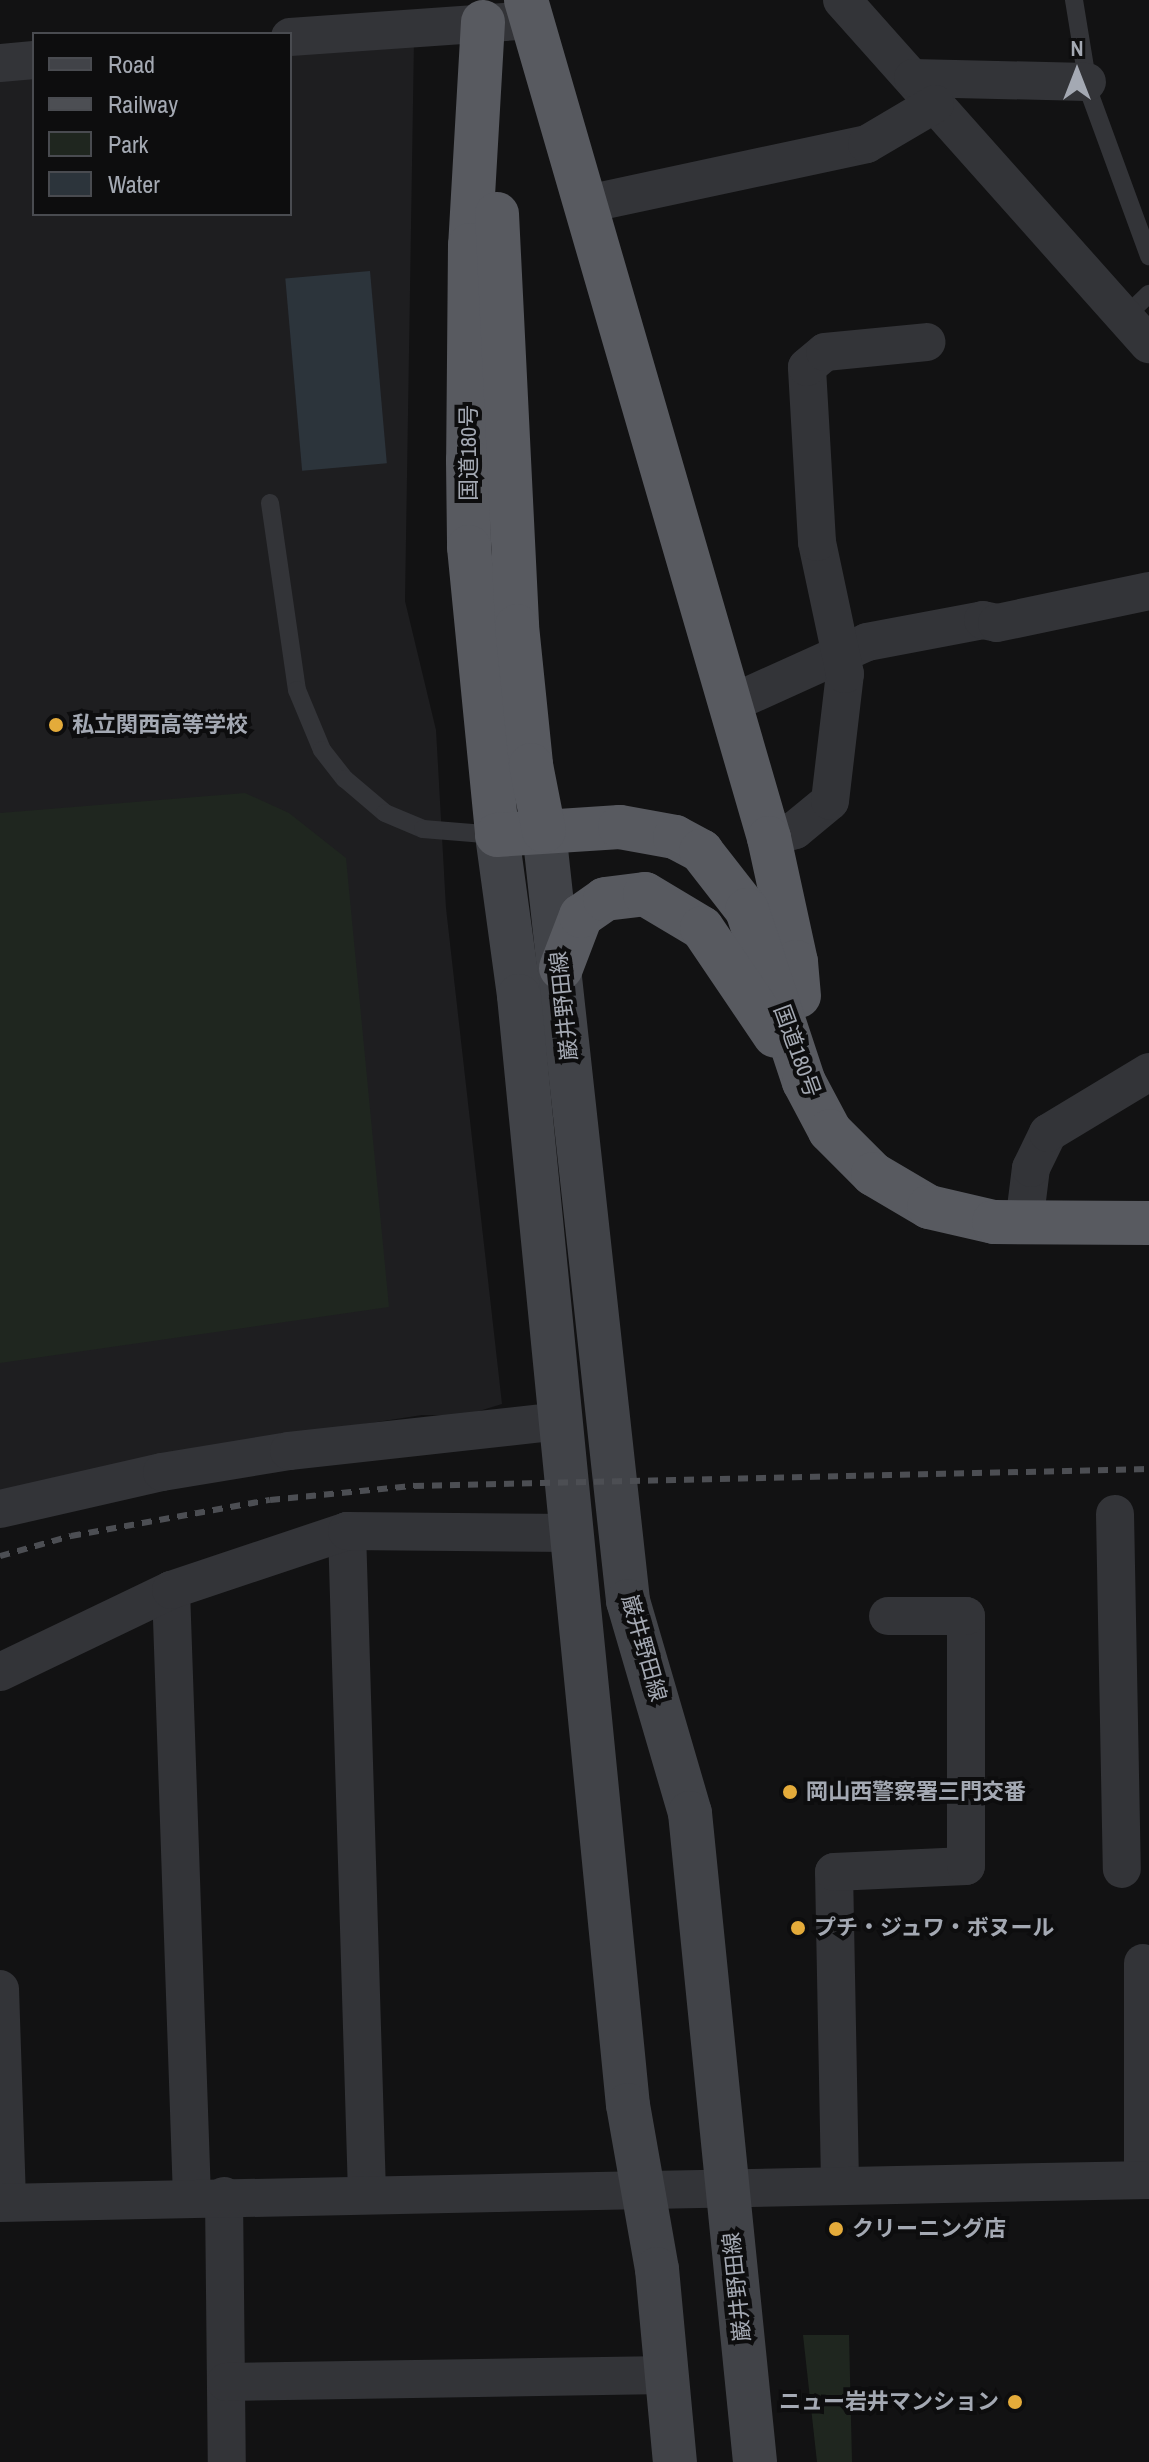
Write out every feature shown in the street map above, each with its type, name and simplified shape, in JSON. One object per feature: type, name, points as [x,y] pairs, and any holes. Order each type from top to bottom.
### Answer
[{"type":"highway","points":[[528,10],[587,204],[769,838],[796,962],[804,1082]]},
{"type":"highway","name":"国道180号","points":[[483,11],[517,626],[531,765],[544,831]]},
{"type":"highway","name":"国道180号","points":[[483,11],[470,245],[468,489],[497,835],[644,829],[701,851],[747,910],[804,1082],[830,1131],[873,1174],[929,1207],[1024,1224],[1149,1223]]},
{"type":"highway","points":[[561,968],[581,916],[605,899],[645,894],[671,905],[702,928],[804,1082]]},
{"type":"main road","name":"巌井野田線","points":[[544,831],[628,1601],[690,1813],[755,2462]]},
{"type":"main road","name":"巌井野田線","points":[[497,835],[519,996],[628,2105],[667,2375],[675,2462]]},
{"type":"street","points":[[842,0],[924,91],[1141,318]]},
{"type":"street","points":[[292,37],[483,11],[528,10]]},
{"type":"street","points":[[0,63],[32,60]]},
{"type":"street","points":[[587,204],[867,144],[924,91],[1087,82]]},
{"type":"street","points":[[769,838],[795,830],[830,801],[844,652],[831,620],[817,542],[807,367],[825,352],[927,342]]},
{"type":"street","points":[[730,704],[867,642],[983,620],[997,623],[1149,591]]},
{"type":"street","points":[[1024,1224],[1031,1168],[1048,1133],[1149,1072]]},
{"type":"street","points":[[0,1509],[162,1472],[289,1451],[559,1421]]},
{"type":"street","points":[[1115,1514],[1134,1701],[1122,1869]]},
{"type":"street","points":[[347,1531],[367,2194]]},
{"type":"street","points":[[0,1672],[171,1590],[347,1531],[572,1533]]},
{"type":"street","points":[[171,1590],[208,2196],[226,2382],[227,2462]]},
{"type":"street","points":[[840,2183],[834,1872],[966,1866],[966,1616],[888,1616]]},
{"type":"street","points":[[0,1989],[3,2202],[727,2185],[1146,2180],[1143,1963]]},
{"type":"street","points":[[226,2382],[667,2375]]},
{"type":"lane","points":[[1074,0],[1087,82],[1149,256]]},
{"type":"lane","points":[[270,503],[297,690],[322,750],[345,779],[385,813],[423,829],[497,835]]},
{"type":"shaded area","points":[[414,40],[405,601],[436,730],[446,908],[502,1404],[466,1415],[422,1415],[203,1449],[0,1492],[0,76],[32,73],[32,216],[292,216],[292,51]]},
{"type":"green space","points":[[245,793],[289,813],[346,858],[389,1307],[0,1363],[0,813]]},
{"type":"green space","points":[[803,2335],[849,2335],[852,2462],[817,2462]]},
{"type":"water","points":[[370,271],[387,463],[302,471],[285,278]]},
{"type":"railway","points":[[0,1556],[71,1536],[270,1500],[414,1486],[1149,1469]]},
{"type":"place","name":"私立関西高等学校","points":[[56,725]]},
{"type":"place","name":"岡山西警察署三門交番","points":[[790,1792]]},
{"type":"place","name":"プチ・ジュワ・ボヌール","points":[[798,1928]]},
{"type":"place","name":"クリーニング店","points":[[836,2229]]},
{"type":"place","name":"ニュー岩井マンション","points":[[1015,2402]]}]
